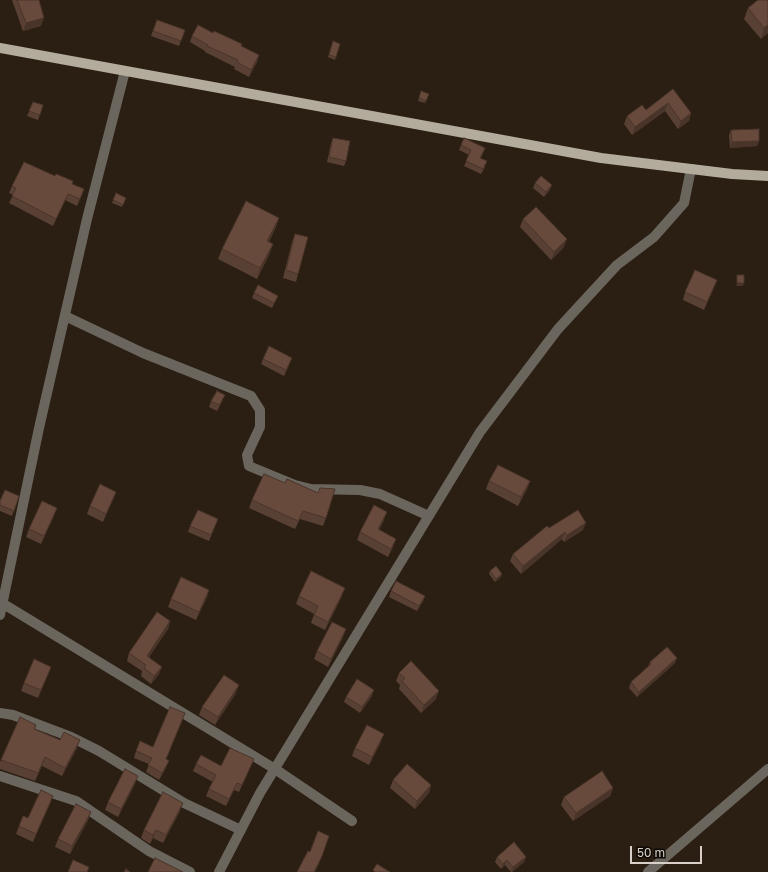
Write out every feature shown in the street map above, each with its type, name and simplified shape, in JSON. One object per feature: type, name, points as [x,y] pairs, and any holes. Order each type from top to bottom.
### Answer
[{"type":"main road","points":[[0,48],[601,158],[732,174],[768,176]]},
{"type":"street","points":[[0,615],[39,428],[87,220],[125,71]]},
{"type":"street","points":[[219,872],[260,793],[480,432],[558,329],[617,265],[654,237],[684,203],[691,169]]},
{"type":"street","points":[[65,316],[143,354],[251,396],[260,410],[260,427],[247,455],[249,466],[295,486],[311,489],[360,490],[380,494],[429,516]]},
{"type":"street","points":[[2,603],[275,770],[352,821]]},
{"type":"street","points":[[0,712],[13,715],[99,751],[184,803],[241,830]]},
{"type":"street","points":[[648,872],[768,769]]},
{"type":"street","points":[[0,776],[76,800],[149,851],[190,872]]},
{"type":"building","points":[[17,0],[39,0],[44,18],[26,23]]},
{"type":"building","points":[[758,0],[768,0],[768,25],[764,28],[748,8]]},
{"type":"building","points":[[157,20],[185,30],[181,41],[153,31]]},
{"type":"building","points":[[198,25],[213,33],[214,31],[242,44],[241,46],[259,55],[251,70],[237,62],[238,60],[207,46],[208,45],[192,36]]},
{"type":"building","points":[[333,41],[340,44],[336,57],[329,55]]},
{"type":"building","points":[[673,89],[691,113],[681,121],[668,103],[635,127],[627,116],[642,105],[646,110]]},
{"type":"building","points":[[421,91],[429,94],[426,101],[419,98]]},
{"type":"building","points":[[33,102],[43,105],[40,115],[29,111]]},
{"type":"building","points":[[759,129],[759,141],[732,142],[731,130]]},
{"type":"building","points":[[333,138],[350,141],[346,161],[329,157]]},
{"type":"building","points":[[464,138],[485,148],[480,158],[487,161],[483,169],[466,161],[471,150],[461,145]]},
{"type":"building","points":[[24,162],[55,176],[56,174],[73,181],[72,184],[84,189],[80,199],[68,194],[56,219],[12,196],[16,188],[12,186]]},
{"type":"building","points":[[541,176],[552,185],[546,192],[535,183]]},
{"type":"building","points":[[116,193],[126,198],[123,205],[113,200]]},
{"type":"building","points":[[246,201],[279,218],[267,241],[273,244],[260,268],[222,249]]},
{"type":"building","points":[[536,207],[567,239],[554,252],[523,219]]},
{"type":"building","points":[[295,234],[308,237],[298,274],[286,270]]},
{"type":"building","points":[[695,270],[717,280],[707,302],[685,292]]},
{"type":"building","points":[[737,275],[744,275],[744,283],[737,283]]},
{"type":"building","points":[[258,285],[278,296],[274,303],[254,293]]},
{"type":"building","points":[[269,346],[292,358],[286,370],[263,359]]},
{"type":"building","points":[[217,391],[225,395],[219,405],[211,401]]},
{"type":"building","points":[[498,465],[530,481],[521,497],[489,481]]},
{"type":"building","points":[[264,474],[285,483],[287,479],[318,493],[320,488],[335,489],[326,518],[303,511],[298,521],[252,500]]},
{"type":"building","points":[[100,484],[116,492],[106,514],[90,506]]},
{"type":"building","points":[[5,490],[19,496],[14,511],[0,505],[0,501]]},
{"type":"building","points":[[42,501],[57,508],[44,536],[29,529]]},
{"type":"building","points":[[374,505],[387,512],[378,529],[396,539],[391,549],[360,532]]},
{"type":"building","points":[[198,510],[218,519],[211,535],[190,526]]},
{"type":"building","points":[[578,510],[586,523],[567,535],[565,532],[523,566],[513,554],[547,526],[549,528]]},
{"type":"building","points":[[496,566],[502,574],[496,579],[490,571]]},
{"type":"building","points":[[311,571],[345,588],[328,622],[314,615],[318,606],[299,596]]},
{"type":"building","points":[[181,577],[209,590],[199,612],[171,599]]},
{"type":"building","points":[[396,581],[425,596],[419,606],[391,591]]},
{"type":"building","points":[[157,612],[170,621],[147,656],[162,667],[154,676],[144,668],[146,665],[129,653]]},
{"type":"building","points":[[332,622],[346,629],[331,659],[317,651]]},
{"type":"building","points":[[667,647],[677,658],[639,692],[631,682]]},
{"type":"building","points":[[34,659],[51,667],[41,690],[24,683]]},
{"type":"building","points":[[411,661],[439,691],[424,705],[402,681],[405,678],[399,673]]},
{"type":"building","points":[[224,675],[239,685],[218,717],[202,707]]},
{"type":"building","points":[[357,679],[374,690],[362,707],[346,697]]},
{"type":"building","points":[[170,707],[185,713],[166,759],[169,761],[162,773],[148,765],[152,758],[136,751],[140,741],[153,747]]},
{"type":"building","points":[[20,717],[36,725],[34,729],[60,740],[64,732],[80,740],[65,768],[45,757],[38,773],[1,760]]},
{"type":"building","points":[[367,725],[384,734],[372,757],[355,748]]},
{"type":"building","points":[[230,748],[254,759],[242,785],[237,783],[229,799],[209,789],[216,775],[196,764],[201,755],[221,766]]},
{"type":"building","points":[[407,764],[431,785],[417,801],[393,780]]},
{"type":"building","points":[[125,769],[138,776],[121,809],[108,802]]},
{"type":"building","points":[[602,771],[613,788],[576,813],[564,797]]},
{"type":"building","points":[[41,790],[53,796],[36,834],[19,826],[23,816],[28,818]]},
{"type":"building","points":[[163,792],[183,803],[166,835],[156,830],[153,835],[144,830]]},
{"type":"building","points":[[76,804],[91,812],[72,846],[58,839]]},
{"type":"building","points":[[318,831],[329,836],[322,856],[314,872],[297,872],[308,851],[310,852]]},
{"type":"building","points":[[514,842],[526,857],[513,867],[507,860],[503,864],[497,857]]},
{"type":"building","points":[[155,858],[183,872],[148,872]]},
{"type":"building","points":[[73,860],[89,867],[87,872],[68,872]]},
{"type":"building","points":[[377,864],[390,872],[375,872],[373,870]]}]
